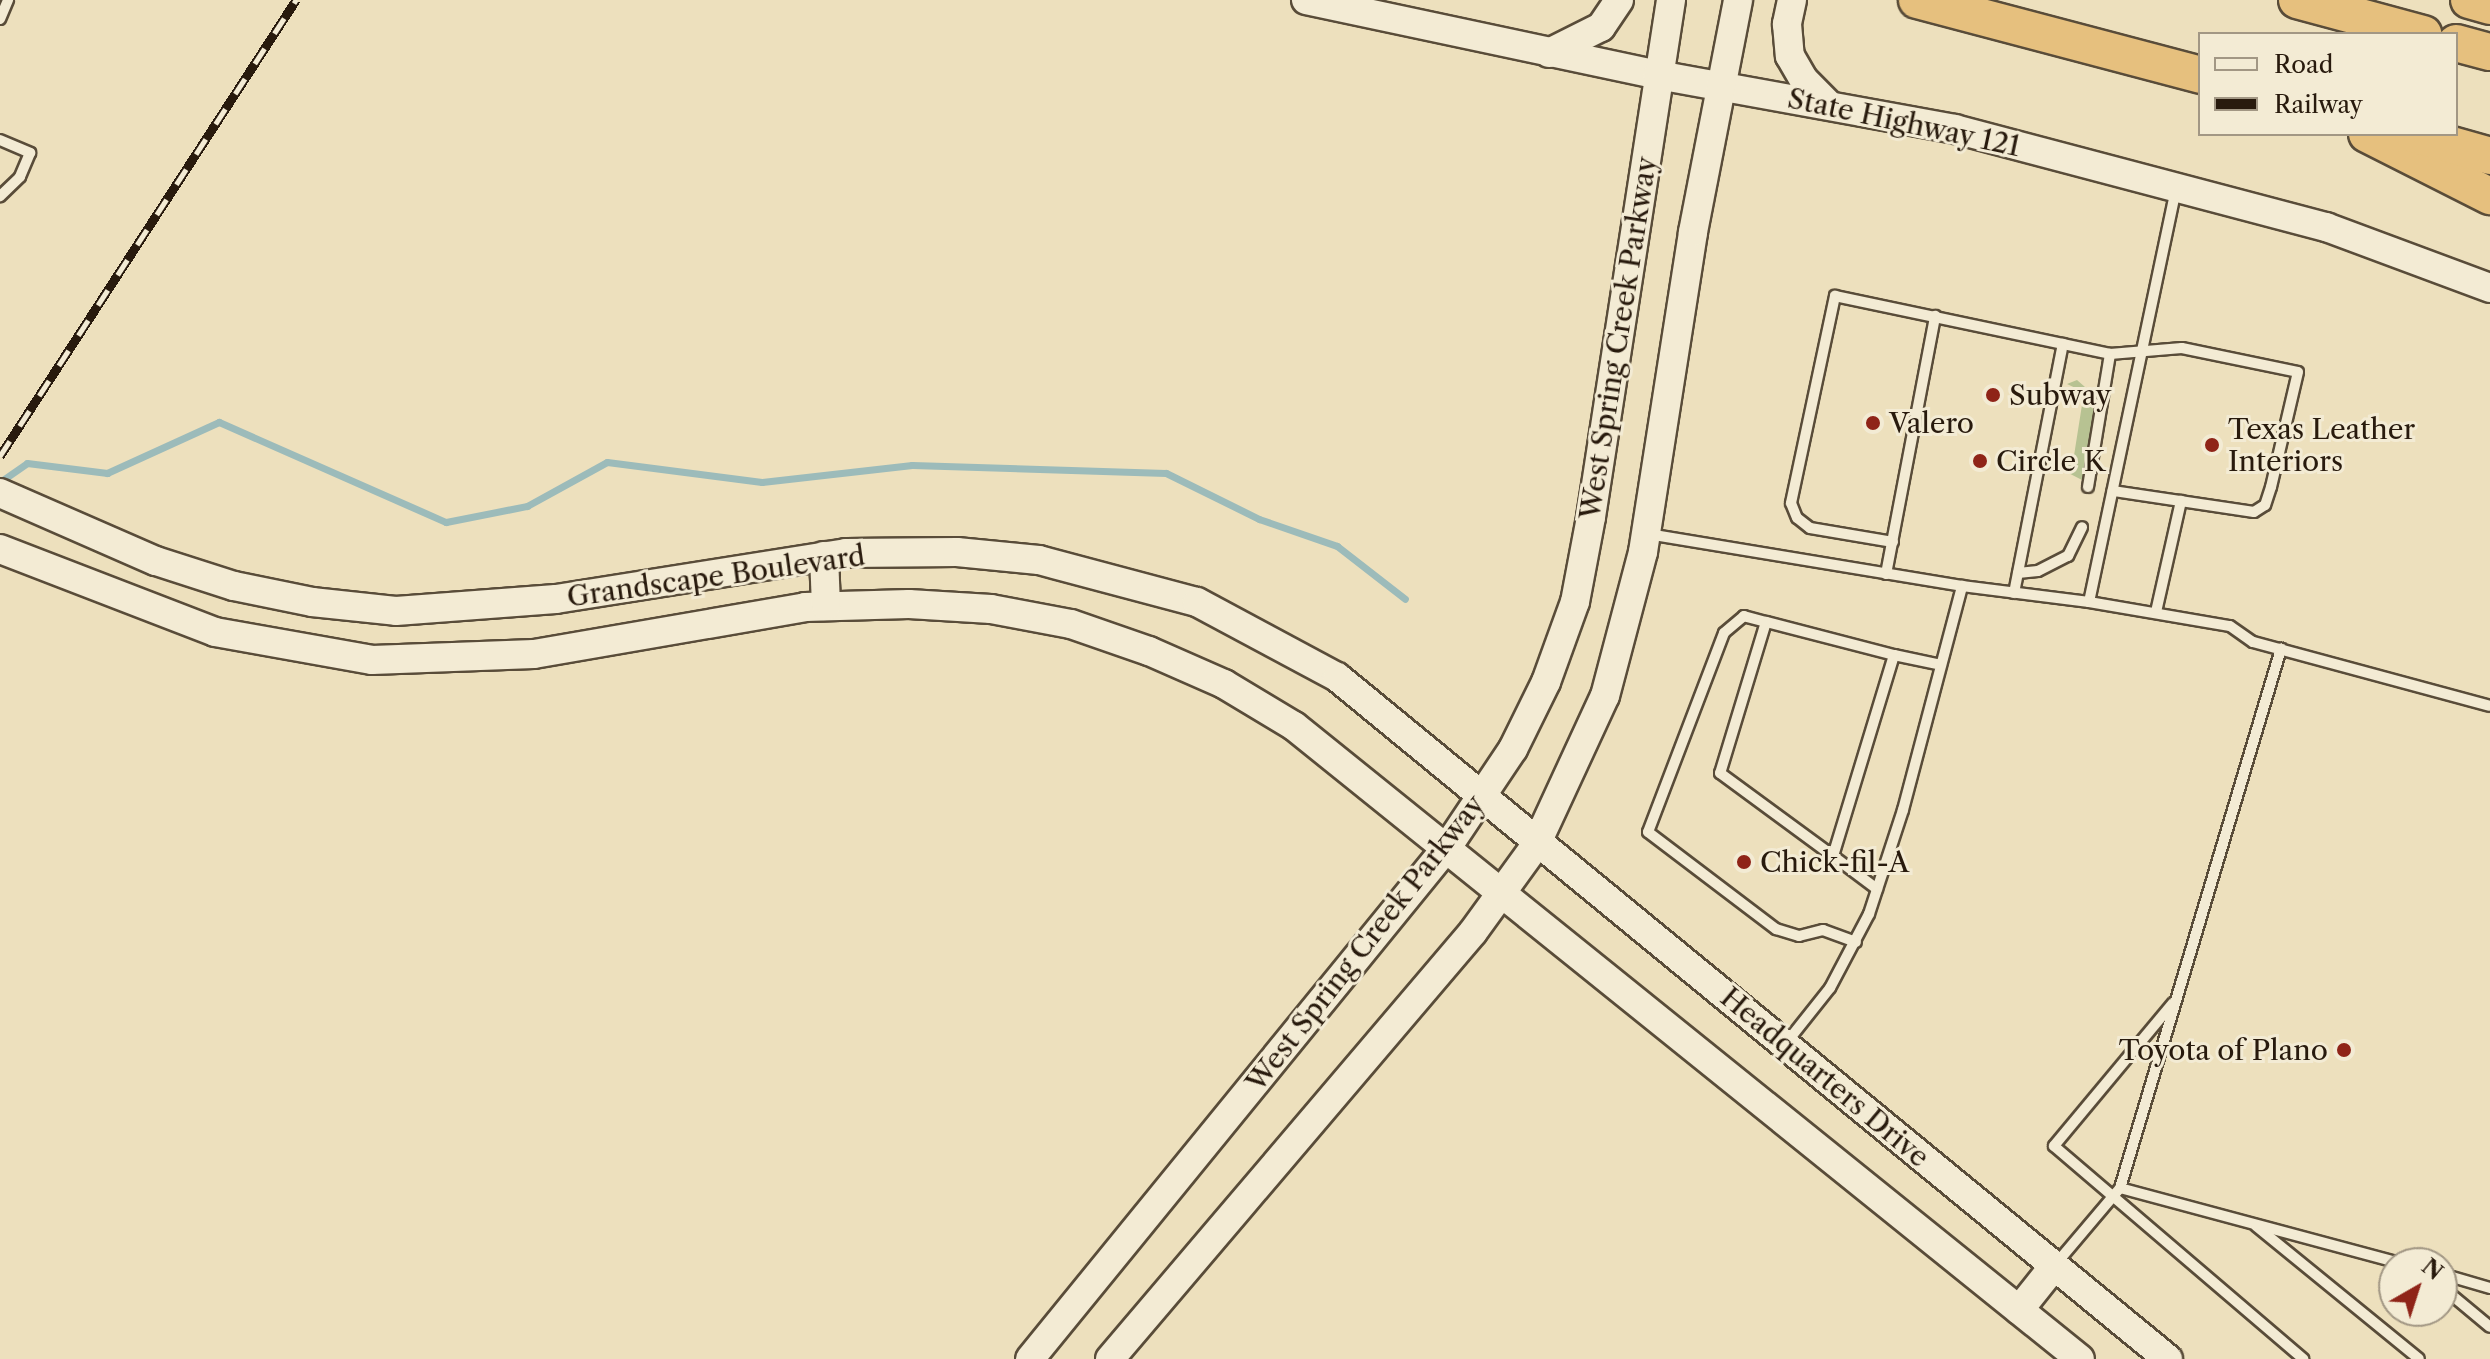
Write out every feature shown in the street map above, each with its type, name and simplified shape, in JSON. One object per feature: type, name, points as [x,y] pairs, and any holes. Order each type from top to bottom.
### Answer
[{"type":"highway","points":[[1917,0],[2198,74]]},
{"type":"highway","points":[[2297,0],[2416,32]]},
{"type":"highway","points":[[2469,0],[2490,6]]},
{"type":"highway","points":[[2458,44],[2490,52]]},
{"type":"highway","points":[[2371,136],[2490,196]]},
{"type":"highway","points":[[2420,136],[2490,156]]},
{"type":"main road","name":"State Highway 121","points":[[1306,0],[1658,75],[1955,129],[2326,227],[2490,288]]},
{"type":"main road","points":[[1549,53],[1601,27],[1619,0]]},
{"type":"main road","name":"West Spring Creek Parkway","points":[[1030,1359],[1448,846],[1484,793],[1546,682],[1575,602],[1671,0]]},
{"type":"main road","name":"West Spring Creek Parkway","points":[[1110,1359],[1499,896],[1536,845],[1605,696],[1646,534],[1720,86],[1738,0]]},
{"type":"main road","points":[[1792,0],[1787,24],[1790,56],[1804,80],[1828,104]]},
{"type":"main road","name":"Grandscape Boulevard","points":[[0,493],[156,561],[234,586],[312,602],[396,611],[556,599],[824,556],[957,552],[1039,560],[1197,602],[1337,677],[1484,793]]},
{"type":"main road","name":"Grandscape Boulevard","points":[[12,554],[215,632],[372,660],[534,654],[826,606],[909,604],[991,609],[1071,624],[1149,651],[1224,684],[1294,726],[1448,846]]},
{"type":"main road","points":[[824,556],[826,606]]},
{"type":"main road","name":"Headquarters Drive","points":[[1484,793],[1536,845],[1785,1043],[2168,1359]]},
{"type":"main road","name":"Headquarters Drive","points":[[1448,846],[1499,896],[2080,1359]]},
{"type":"main road","points":[[2019,1310],[2054,1266]]},
{"type":"lane","points":[[0,19],[8,0]]},
{"type":"lane","points":[[0,140],[30,153],[20,177],[0,196]]},
{"type":"lane","points":[[2089,602],[2138,353],[2177,187]]},
{"type":"lane","points":[[1893,542],[1810,528],[1797,518],[1791,503],[1835,296],[2110,354],[2182,348],[2298,372],[2265,505],[2254,512],[2113,491]]},
{"type":"lane","points":[[1886,574],[1935,316]]},
{"type":"lane","points":[[2014,593],[2063,344]]},
{"type":"lane","points":[[2088,487],[2110,354]]},
{"type":"lane","points":[[2156,612],[2181,501]]},
{"type":"lane","points":[[2018,573],[2038,571],[2068,556],[2082,527]]},
{"type":"lane","points":[[1646,534],[2230,626],[2253,642],[2490,706]]},
{"type":"lane","points":[[1785,1043],[1830,988],[1856,942],[1877,889],[1962,586]]},
{"type":"lane","points":[[1856,942],[1823,930],[1799,936],[1776,929],[1648,832],[1724,633],[1744,616],[1941,665]]},
{"type":"lane","points":[[1766,622],[1720,773],[1877,889]]},
{"type":"lane","points":[[2054,1266],[2120,1188],[2281,649]]},
{"type":"lane","points":[[1833,856],[1894,655]]},
{"type":"lane","points":[[2176,1000],[2054,1146],[2303,1359]]},
{"type":"lane","points":[[2120,1188],[2378,1257]]},
{"type":"lane","points":[[2253,1224],[2419,1359]]},
{"type":"lane","points":[[2458,1279],[2490,1288]]},
{"type":"lane","points":[[2458,1300],[2490,1327]]},
{"type":"green space","points":[[2077,380],[2085,387],[2094,412],[2082,480],[2051,464],[2053,459],[2073,462],[2084,392],[2067,384]]},
{"type":"waterway","points":[[0,482],[27,463],[107,473],[219,422],[446,522],[527,506],[607,462],[762,482],[912,465],[1166,473],[1259,519],[1337,546],[1405,599]]},
{"type":"railway","points":[[0,456],[296,0]]},
{"type":"place","name":"Subway","points":[[1993,395]]},
{"type":"place","name":"Valero","points":[[1873,423]]},
{"type":"place","name":"Texas Leather Interiors","points":[[2212,445]]},
{"type":"place","name":"Circle K","points":[[1980,461]]},
{"type":"place","name":"Chick-fil-A","points":[[1744,862]]},
{"type":"place","name":"Toyota of Plano","points":[[2344,1050]]}]
